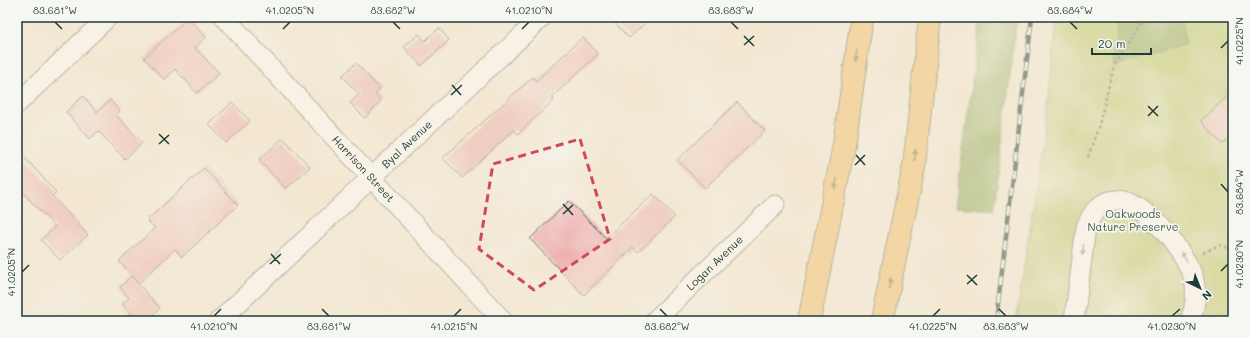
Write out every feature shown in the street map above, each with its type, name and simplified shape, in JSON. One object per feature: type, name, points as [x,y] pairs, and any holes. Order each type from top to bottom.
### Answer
[{"type":"highway","points":[[809,321],[844,145],[862,17]]},
{"type":"highway","points":[[882,321],[914,166],[930,17]]},
{"type":"street","points":[[17,104],[108,17]]},
{"type":"street","name":"Harrison Street","points":[[224,17],[503,321]]},
{"type":"street","name":"Byal Avenue","points":[[220,321],[542,17]]},
{"type":"street","points":[[1074,321],[1086,226],[1092,213],[1102,203],[1116,199],[1130,203],[1143,211],[1164,232],[1186,260],[1194,281],[1196,296],[1194,310],[1190,321]]},
{"type":"street","name":"Logan Avenue","points":[[654,321],[775,205]]},
{"type":"path","points":[[1088,158],[1114,66],[1145,17]]},
{"type":"path","points":[[1186,260],[1219,245],[1233,249]]},
{"type":"highlighted area","points":[[580,139],[610,239],[534,290],[479,249],[493,164]]},
{"type":"green space","points":[[981,17],[1017,17],[994,210],[955,207]]},
{"type":"green space","name":"Oakwoods Nature Preserve","points":[[1056,17],[1233,17],[1233,321],[1016,321],[1048,107]]},
{"type":"green space","points":[[1119,17],[1182,17],[1185,44],[1114,66]]},
{"type":"building","points":[[609,17],[652,17],[629,38]]},
{"type":"building","points":[[188,18],[206,37],[195,48],[219,73],[197,93],[175,69],[164,80],[144,58]]},
{"type":"building","points":[[439,28],[449,40],[421,66],[404,47],[419,34],[425,41]]},
{"type":"building","points":[[583,37],[598,54],[552,97],[554,100],[518,134],[514,130],[462,178],[443,158],[533,77],[536,81]]},
{"type":"building","points":[[356,63],[380,89],[375,94],[381,101],[365,118],[350,103],[359,94],[342,76]]},
{"type":"building","points":[[1233,91],[1233,134],[1222,144],[1201,121]]},
{"type":"building","points":[[83,96],[97,112],[110,100],[120,111],[116,115],[142,143],[125,159],[98,131],[90,139],[66,112]]},
{"type":"building","points":[[232,102],[250,121],[226,143],[209,125]]},
{"type":"building","points":[[737,102],[765,131],[705,188],[677,160]]},
{"type":"building","points":[[283,138],[310,167],[286,189],[259,160]]},
{"type":"building","points":[[25,158],[56,192],[52,196],[88,235],[60,260],[41,240],[55,227],[17,186],[17,166]]},
{"type":"building","points":[[204,168],[238,205],[182,257],[175,249],[139,283],[119,261],[155,228],[147,220]]},
{"type":"building","points":[[653,194],[675,217],[638,252],[633,247],[584,295],[530,239],[569,201],[606,238]]},
{"type":"building","points":[[131,276],[160,308],[146,321],[138,321],[122,304],[129,298],[120,287]]},
{"type":"railway","points":[[996,321],[1032,17]]}]
